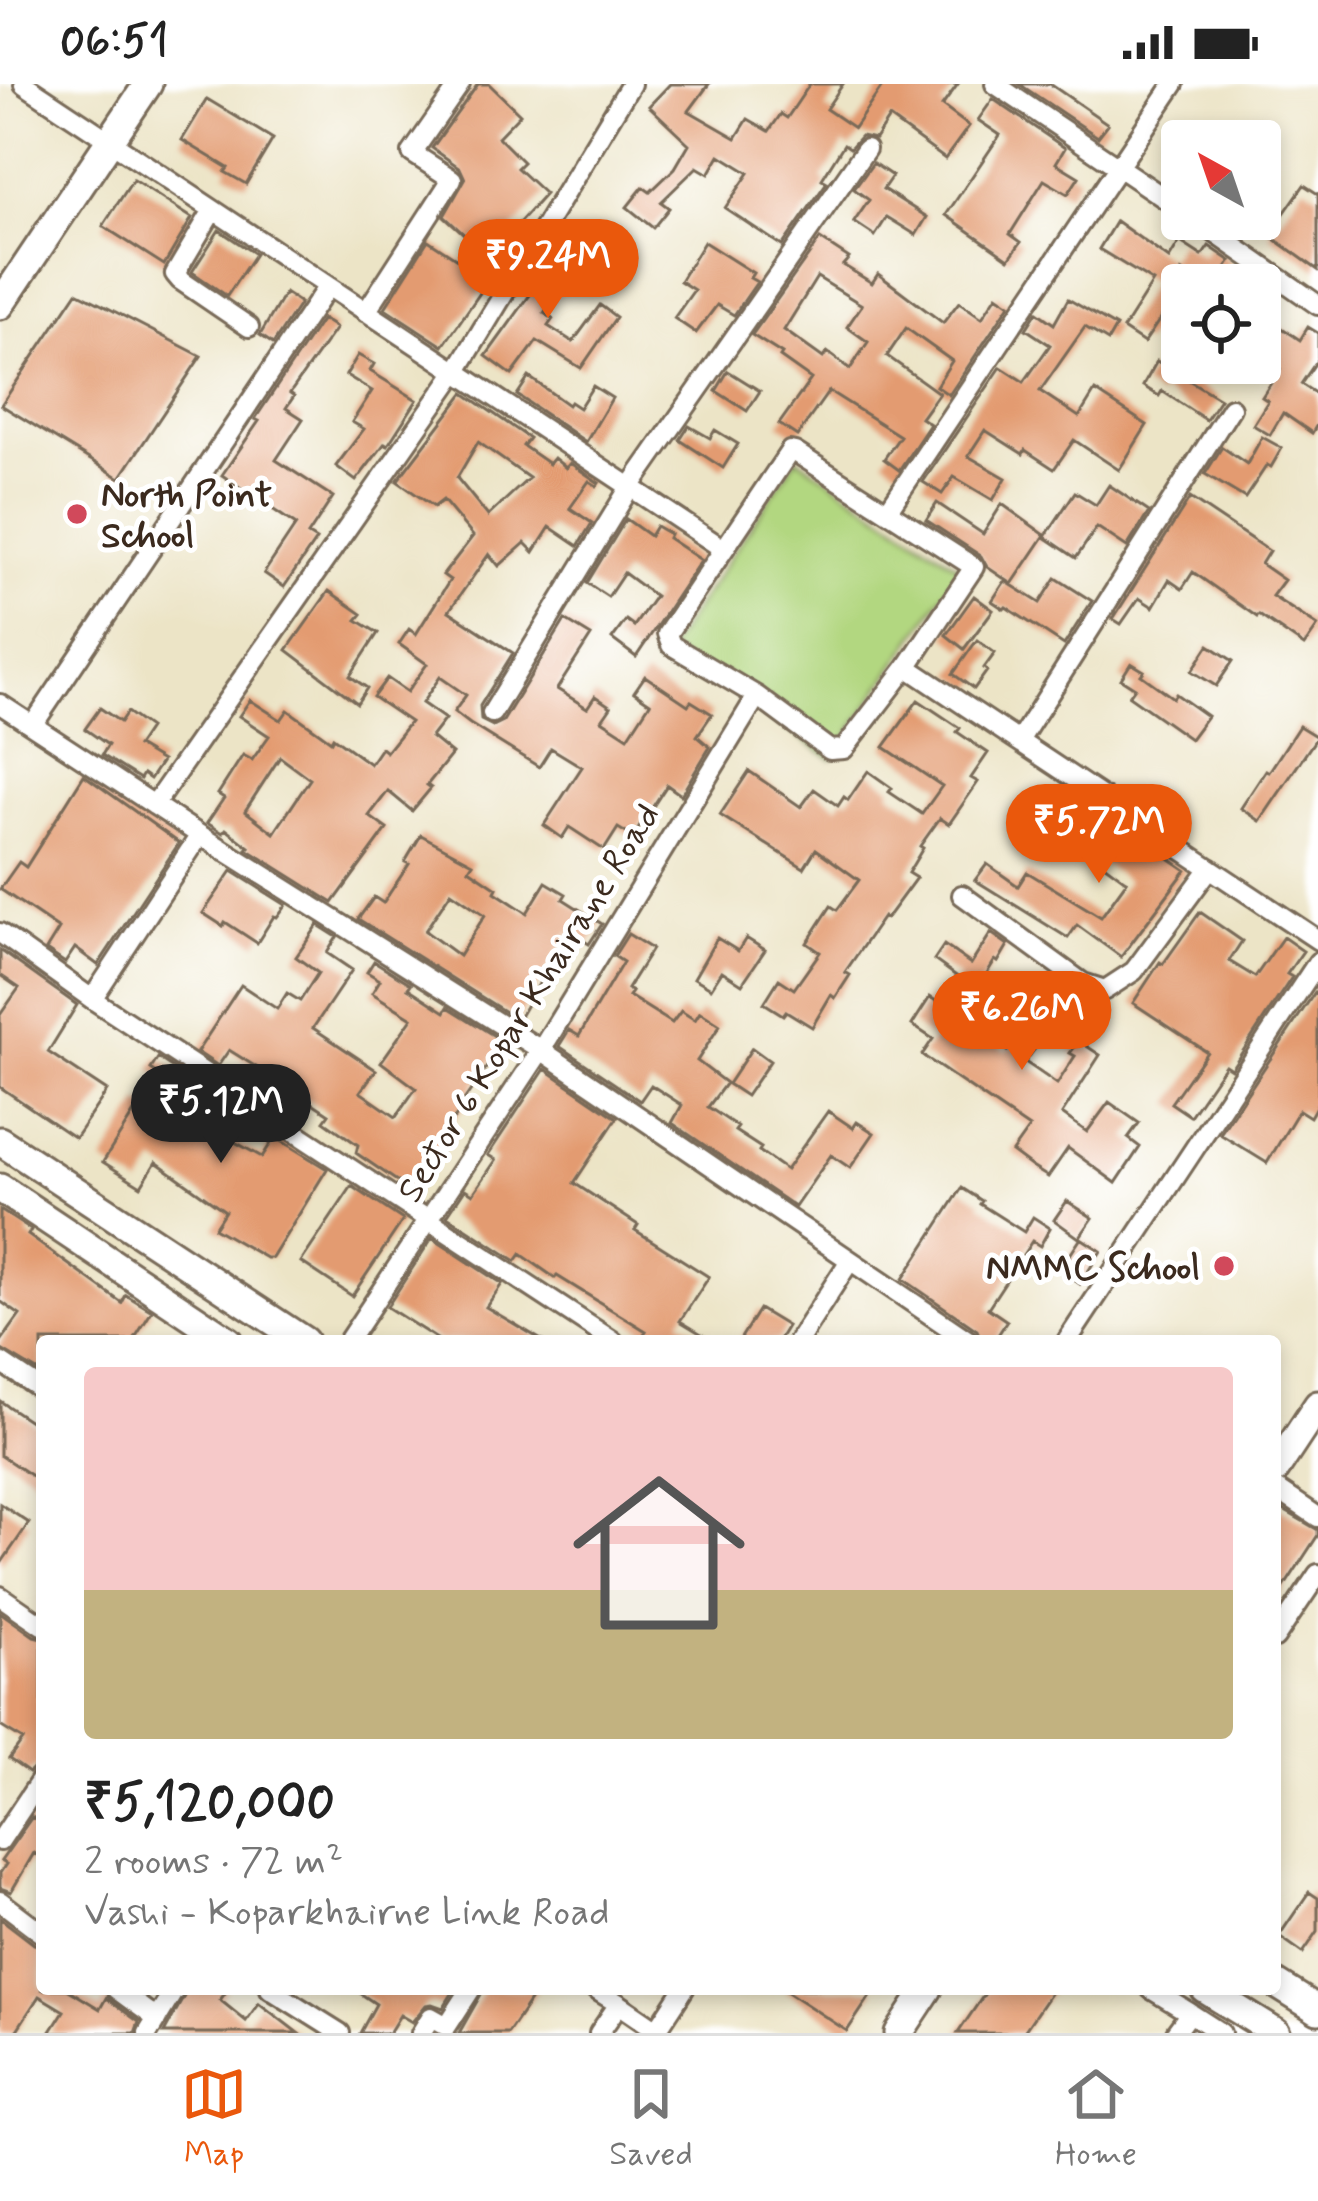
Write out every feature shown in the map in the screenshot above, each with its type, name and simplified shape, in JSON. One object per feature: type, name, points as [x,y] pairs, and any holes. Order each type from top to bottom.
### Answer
[{"type":"main road","points":[[0,304],[148,84]]},
{"type":"main road","points":[[0,1141],[295,1335]]},
{"type":"main road","points":[[0,1188],[220,1335]]},
{"type":"main road","points":[[1281,1462],[1318,1405]]},
{"type":"main road","points":[[1281,1987],[1318,2011]]},
{"type":"main road","points":[[899,2033],[924,1995]]},
{"type":"main road","points":[[1215,1995],[1276,2033]]},
{"type":"street","points":[[24,84],[722,548]]},
{"type":"street","points":[[366,311],[452,179],[412,154],[460,84]]},
{"type":"street","points":[[154,805],[457,371],[631,84]]},
{"type":"street","points":[[995,84],[1161,196]]},
{"type":"street","points":[[888,510],[1174,84]]},
{"type":"street","points":[[492,712],[630,487],[866,149]]},
{"type":"street","points":[[213,210],[175,274],[249,327]]},
{"type":"street","points":[[1225,240],[1318,305]]},
{"type":"street","points":[[33,725],[328,286]]},
{"type":"street","points":[[1019,741],[1232,408]]},
{"type":"street","points":[[790,451],[974,567],[857,736],[844,748],[830,750],[757,696],[668,640],[667,634],[722,548],[790,451]]},
{"type":"street","points":[[908,667],[1318,940]]},
{"type":"street","name":"Sector 6 Kopar Khairane Road","points":[[352,1335],[541,1050],[757,696]]},
{"type":"street","points":[[0,704],[541,1050],[960,1335]]},
{"type":"street","points":[[92,999],[200,835]]},
{"type":"street","points":[[962,896],[1083,983],[1105,990],[1134,971],[1210,868]]},
{"type":"street","points":[[0,933],[92,999],[604,1335]]},
{"type":"street","points":[[1071,1335],[1318,962]]},
{"type":"street","points":[[802,1335],[849,1262]]},
{"type":"street","points":[[0,1362],[36,1386]]},
{"type":"street","points":[[1281,1492],[1318,1517]]},
{"type":"street","points":[[1281,1629],[1318,1574]]},
{"type":"street","points":[[0,1596],[36,1620]]},
{"type":"street","points":[[0,1841],[36,1787]]},
{"type":"street","points":[[0,1901],[36,1928]]},
{"type":"street","points":[[122,1995],[152,2026],[171,1995]]},
{"type":"street","points":[[280,1995],[340,2033]]},
{"type":"street","points":[[421,2033],[431,2017],[447,2026],[467,1995]]},
{"type":"street","points":[[605,1995],[657,2030],[680,1995]]},
{"type":"street","points":[[1161,1995],[1221,2033]]},
{"type":"street","points":[[599,2033],[619,2004]]},
{"type":"street","points":[[1176,2032],[1190,2013]]},
{"type":"green space","points":[[797,458],[961,568],[832,759],[668,649]]},
{"type":"building","points":[[478,84],[489,84],[520,114],[498,137],[523,162],[517,168],[545,194],[510,233],[518,239],[499,266],[444,216],[465,179],[460,168],[432,148]]},
{"type":"building","points":[[670,84],[709,84],[689,111],[736,138],[748,119],[769,131],[781,114],[787,118],[810,84],[843,84],[826,109],[854,128],[884,84],[958,84],[942,106],[969,126],[945,159],[889,118],[875,139],[861,136],[850,148],[844,144],[822,179],[827,182],[782,246],[725,208],[749,173],[720,155],[709,174],[697,167],[661,202],[669,208],[653,228],[627,207],[643,187],[650,192],[675,168],[689,144],[649,106]]},
{"type":"building","points":[[1019,84],[1050,84],[1108,124],[1098,137]]},
{"type":"building","points":[[207,99],[273,139],[246,184],[182,140]]},
{"type":"building","points":[[993,99],[1065,148],[1056,163],[1079,177],[1068,194],[1044,180],[1010,234],[1021,242],[1009,259],[946,215],[1000,135],[978,120]]},
{"type":"building","points":[[873,163],[892,176],[883,189],[927,217],[916,235],[887,217],[875,236],[854,222],[869,200],[854,189]]},
{"type":"building","points":[[133,180],[192,218],[164,265],[103,226]]},
{"type":"building","points":[[1304,185],[1318,194],[1318,270],[1276,240],[1281,240],[1281,218]]},
{"type":"building","points":[[1116,221],[1169,259],[1182,240],[1202,256],[1209,246],[1231,261],[1161,264],[1161,318],[1144,343],[1123,329],[1153,282],[1099,249]]},
{"type":"building","points":[[219,230],[255,254],[227,296],[192,272]]},
{"type":"building","points":[[820,239],[849,258],[843,265],[872,283],[878,274],[943,323],[959,302],[982,318],[997,295],[1010,304],[949,395],[936,386],[952,361],[906,328],[887,356],[939,393],[921,418],[930,424],[899,470],[884,459],[900,436],[829,391],[797,436],[779,424],[811,379],[752,335]],"holes":[[[817,277],[862,305],[847,327],[868,342],[850,369],[827,352],[823,358],[784,330]]]},
{"type":"building","points":[[428,240],[489,280],[443,346],[385,308]]},
{"type":"building","points":[[704,242],[753,273],[750,278],[757,282],[734,315],[717,305],[696,333],[674,318],[694,290],[680,281]]},
{"type":"building","points":[[560,243],[581,258],[544,313],[553,319],[548,326],[573,342],[600,305],[616,317],[581,368],[537,341],[512,375],[486,356],[535,288],[531,286]]},
{"type":"building","points":[[77,292],[201,356],[120,478],[1,405]]},
{"type":"building","points":[[285,293],[300,303],[273,344],[260,335]]},
{"type":"building","points":[[1068,299],[1116,327],[1108,341],[1085,327],[1040,391],[1079,417],[1095,391],[1147,425],[1119,470],[1074,440],[1054,469],[985,430],[968,456],[1006,478],[993,500],[954,477],[942,494],[923,482],[1001,367],[1024,382],[1050,345],[1026,329],[1037,312],[1054,324]]},
{"type":"building","points":[[322,319],[336,328],[290,393],[294,396],[286,408],[303,419],[276,460],[333,497],[308,535],[316,540],[284,587],[264,573],[296,525],[222,475]]},
{"type":"building","points":[[1281,327],[1300,340],[1308,327],[1318,333],[1318,359],[1301,384],[1318,395],[1318,423],[1312,433],[1283,413],[1270,435],[1253,425],[1268,401],[1262,397],[1270,384],[1281,384]]},
{"type":"building","points":[[358,355],[374,364],[370,371],[417,400],[388,445],[356,481],[336,466],[364,429],[352,422],[372,391],[346,375]]},
{"type":"building","points":[[1157,361],[1161,384],[1195,384],[1220,399],[1206,420],[1162,391],[1159,396],[1143,386]]},
{"type":"building","points":[[728,371],[760,391],[747,411],[716,391]]},
{"type":"building","points":[[529,377],[579,408],[593,386],[612,398],[586,442],[517,395]]},
{"type":"building","points":[[464,393],[529,438],[523,446],[549,464],[554,458],[566,468],[570,463],[599,483],[589,481],[570,508],[592,523],[578,546],[550,527],[534,552],[525,543],[499,566],[489,554],[449,611],[513,653],[480,706],[481,720],[493,726],[503,721],[565,620],[591,636],[557,689],[587,708],[595,696],[611,707],[602,720],[628,737],[650,703],[634,692],[645,676],[688,705],[691,701],[712,714],[697,736],[710,747],[681,795],[667,785],[633,837],[618,828],[604,850],[569,827],[562,838],[544,825],[582,767],[551,748],[539,767],[470,724],[454,712],[466,695],[440,677],[422,703],[445,719],[431,737],[452,754],[412,811],[388,791],[369,816],[387,829],[333,903],[247,849],[226,829],[223,833],[207,823],[224,798],[218,794],[243,755],[252,760],[269,736],[239,716],[250,700],[281,720],[288,710],[370,764],[410,722],[373,697],[387,678],[407,692],[427,664],[399,644],[409,629],[416,634],[450,580],[443,575],[473,536],[443,500],[434,507],[397,481]],"holes":[[[478,442],[529,478],[488,516],[457,478]],[[280,757],[310,779],[274,833],[245,811]]]},
{"type":"building","points":[[689,426],[710,438],[715,430],[738,444],[723,468],[680,440]]},
{"type":"building","points":[[1262,437],[1282,448],[1245,498],[1205,474],[1222,447],[1247,464]]},
{"type":"building","points":[[1109,485],[1149,512],[1127,547],[1097,527],[1076,558],[1045,537],[1075,492],[1096,505]]},
{"type":"building","points":[[1190,498],[1269,551],[1261,564],[1284,580],[1272,596],[1318,626],[1304,646],[1193,572],[1182,589],[1169,580],[1153,607],[1139,598],[1121,624],[1113,619]]},
{"type":"building","points":[[937,503],[983,534],[1002,504],[1045,535],[1012,584],[987,567],[981,556],[926,520]]},
{"type":"building","points":[[626,519],[650,536],[656,526],[701,560],[636,657],[612,639],[626,620],[634,626],[655,596],[624,573],[608,597],[587,583]]},
{"type":"building","points":[[1056,578],[1092,601],[1064,645],[992,601],[1005,581],[1040,603]]},
{"type":"building","points":[[329,591],[362,614],[357,620],[378,633],[350,676],[367,688],[357,703],[287,650]]},
{"type":"building","points":[[974,596],[993,610],[964,649],[946,635]]},
{"type":"building","points":[[977,640],[995,653],[974,689],[953,674]]},
{"type":"building","points":[[1209,645],[1233,661],[1216,686],[1192,671]]},
{"type":"building","points":[[1131,663],[1173,698],[1176,694],[1207,716],[1190,739],[1129,696],[1135,688],[1121,679]]},
{"type":"building","points":[[918,700],[988,753],[971,778],[978,782],[949,824],[940,818],[920,846],[908,873],[916,878],[883,917],[845,972],[850,975],[812,1027],[764,1003],[779,979],[794,989],[820,952],[807,943],[831,906],[837,910],[859,880],[816,849],[804,868],[720,815],[749,771],[801,807],[814,789],[838,806],[844,797],[848,800],[868,771],[922,814],[942,786],[884,747]]},
{"type":"building","points":[[100,708],[120,722],[127,712],[149,728],[137,746],[162,761],[150,779],[143,774],[140,779],[102,755],[108,745],[85,729]]},
{"type":"building","points":[[1299,726],[1317,737],[1260,821],[1241,808]]},
{"type":"building","points":[[84,775],[179,843],[98,965],[75,948],[65,963],[46,950],[59,929],[0,889],[19,862],[26,867]]},
{"type":"building","points":[[1094,807],[1186,870],[1121,957],[1077,925],[1068,938],[975,880],[987,864],[1018,886],[1027,872],[1101,917],[1127,881],[1070,839]]},
{"type":"building","points":[[421,835],[473,863],[469,869],[527,913],[546,882],[602,924],[589,944],[569,932],[518,1020],[358,919],[374,897],[383,903],[409,864],[405,862]],"holes":[[[451,892],[485,915],[459,956],[425,931]]]},
{"type":"building","points":[[232,871],[286,905],[257,943],[203,913]]},
{"type":"building","points":[[1200,912],[1242,941],[1229,961],[1255,977],[1283,937],[1303,951],[1287,974],[1292,977],[1231,1069],[1225,1065],[1190,1116],[1171,1103],[1207,1052],[1133,1003]]},
{"type":"building","points":[[318,925],[337,937],[327,953],[352,970],[313,1028],[376,1070],[360,1092],[396,1117],[416,1088],[381,1062],[412,1018],[372,993],[380,980],[367,972],[374,961],[445,1012],[448,1007],[504,1042],[446,1128],[454,1133],[413,1192],[356,1153],[358,1145],[324,1121],[329,1114],[302,1096],[297,1103],[276,1089],[280,1082],[229,1050],[218,1066],[197,1052],[241,985],[277,1009],[287,993],[300,1001],[318,973],[296,957]]},
{"type":"building","points":[[991,933],[1008,945],[959,1019],[1007,1051],[1028,1019],[1010,1007],[1023,987],[1045,1001],[1041,1007],[1056,1020],[1025,1062],[1057,1084],[1079,1041],[1100,1055],[1062,1114],[1087,1132],[1109,1102],[1139,1123],[1128,1138],[1140,1147],[1116,1183],[1068,1148],[1048,1177],[1032,1167],[1012,1152],[1029,1128],[922,1055],[933,1039],[912,1025],[930,997],[942,1005],[959,978],[934,960],[944,945],[971,964]]},
{"type":"building","points":[[628,934],[652,949],[627,989],[632,992],[629,996],[672,1023],[681,1011],[695,1020],[700,1012],[720,1025],[697,1061],[726,1083],[708,1107],[786,1170],[828,1111],[853,1128],[857,1122],[874,1133],[850,1168],[831,1155],[795,1207],[672,1123],[682,1105],[651,1085],[640,1101],[559,1046],[569,1030],[579,1036],[623,962],[614,956]]},
{"type":"building","points":[[717,938],[738,951],[746,938],[765,950],[742,984],[722,971],[711,988],[694,978]]},
{"type":"building","points":[[0,950],[77,1005],[48,1052],[107,1091],[75,1138],[0,1087],[0,1015],[19,988],[0,975]]},
{"type":"building","points":[[1315,992],[1318,1103],[1310,1117],[1299,1110],[1267,1163],[1220,1134]]},
{"type":"building","points":[[752,1048],[770,1061],[746,1096],[728,1084]]},
{"type":"building","points":[[158,1058],[249,1118],[233,1141],[262,1157],[275,1137],[327,1169],[272,1258],[214,1228],[225,1211],[156,1162],[141,1186],[103,1162],[140,1103],[188,1132],[205,1105],[151,1069]]},
{"type":"building","points":[[545,1069],[617,1118],[574,1183],[638,1225],[635,1230],[709,1277],[680,1321],[703,1335],[645,1335],[646,1331],[521,1254],[516,1261],[447,1216],[465,1189],[473,1194],[496,1160],[488,1155]]},
{"type":"building","points":[[352,1186],[403,1220],[352,1296],[301,1262]]},
{"type":"building","points":[[962,1188],[1024,1232],[1033,1217],[1050,1228],[1040,1246],[1032,1241],[988,1308],[1007,1321],[998,1335],[979,1335],[903,1279]]},
{"type":"building","points":[[1067,1201],[1093,1218],[1079,1238],[1054,1220]]},
{"type":"building","points":[[0,1210],[122,1303],[126,1295],[152,1311],[137,1335],[36,1335],[36,1370],[0,1349],[20,1315],[0,1301]]},
{"type":"building","points":[[432,1238],[502,1284],[486,1307],[533,1335],[431,1335],[387,1307]]},
{"type":"building","points":[[1081,1238],[1101,1251],[1080,1284],[1060,1270]]},
{"type":"building","points":[[759,1309],[787,1326],[782,1335],[743,1335]]},
{"type":"building","points":[[0,1401],[36,1425],[36,1479],[0,1455]]},
{"type":"building","points":[[0,1504],[29,1523],[0,1565]]},
{"type":"building","points":[[1281,1509],[1318,1530],[1281,1592]]},
{"type":"building","points":[[0,1612],[36,1636],[36,1767],[29,1773],[9,1759],[23,1740],[0,1726]]},
{"type":"building","points":[[32,1817],[36,1820],[36,1854],[11,1892],[0,1888],[0,1873],[6,1864],[1,1861]]},
{"type":"building","points":[[1309,1892],[1318,1898],[1318,1931],[1303,1953],[1281,1933]]},
{"type":"building","points":[[0,1918],[36,1944],[36,1995],[77,1995],[100,2009],[106,1998],[139,2022],[135,2033],[50,2033],[64,2011],[39,1996],[15,2033],[0,2033]]},
{"type":"building","points":[[185,1995],[224,1995],[220,2000],[246,2021],[259,2003],[298,2033],[164,2033]]},
{"type":"building","points":[[363,1995],[451,1995],[443,2008],[426,2005],[412,2022],[400,2015],[389,2033],[360,2033],[376,2004]]},
{"type":"building","points":[[481,1995],[534,1995],[508,2033],[459,2033]]},
{"type":"building","points":[[792,1995],[871,1995],[847,2031]]},
{"type":"building","points":[[984,1995],[1049,1995],[1023,2033],[958,2033]]},
{"type":"place","name":"North Point School","points":[[77,514]]},
{"type":"place","name":"NMMC School","points":[[1224,1266]]}]
